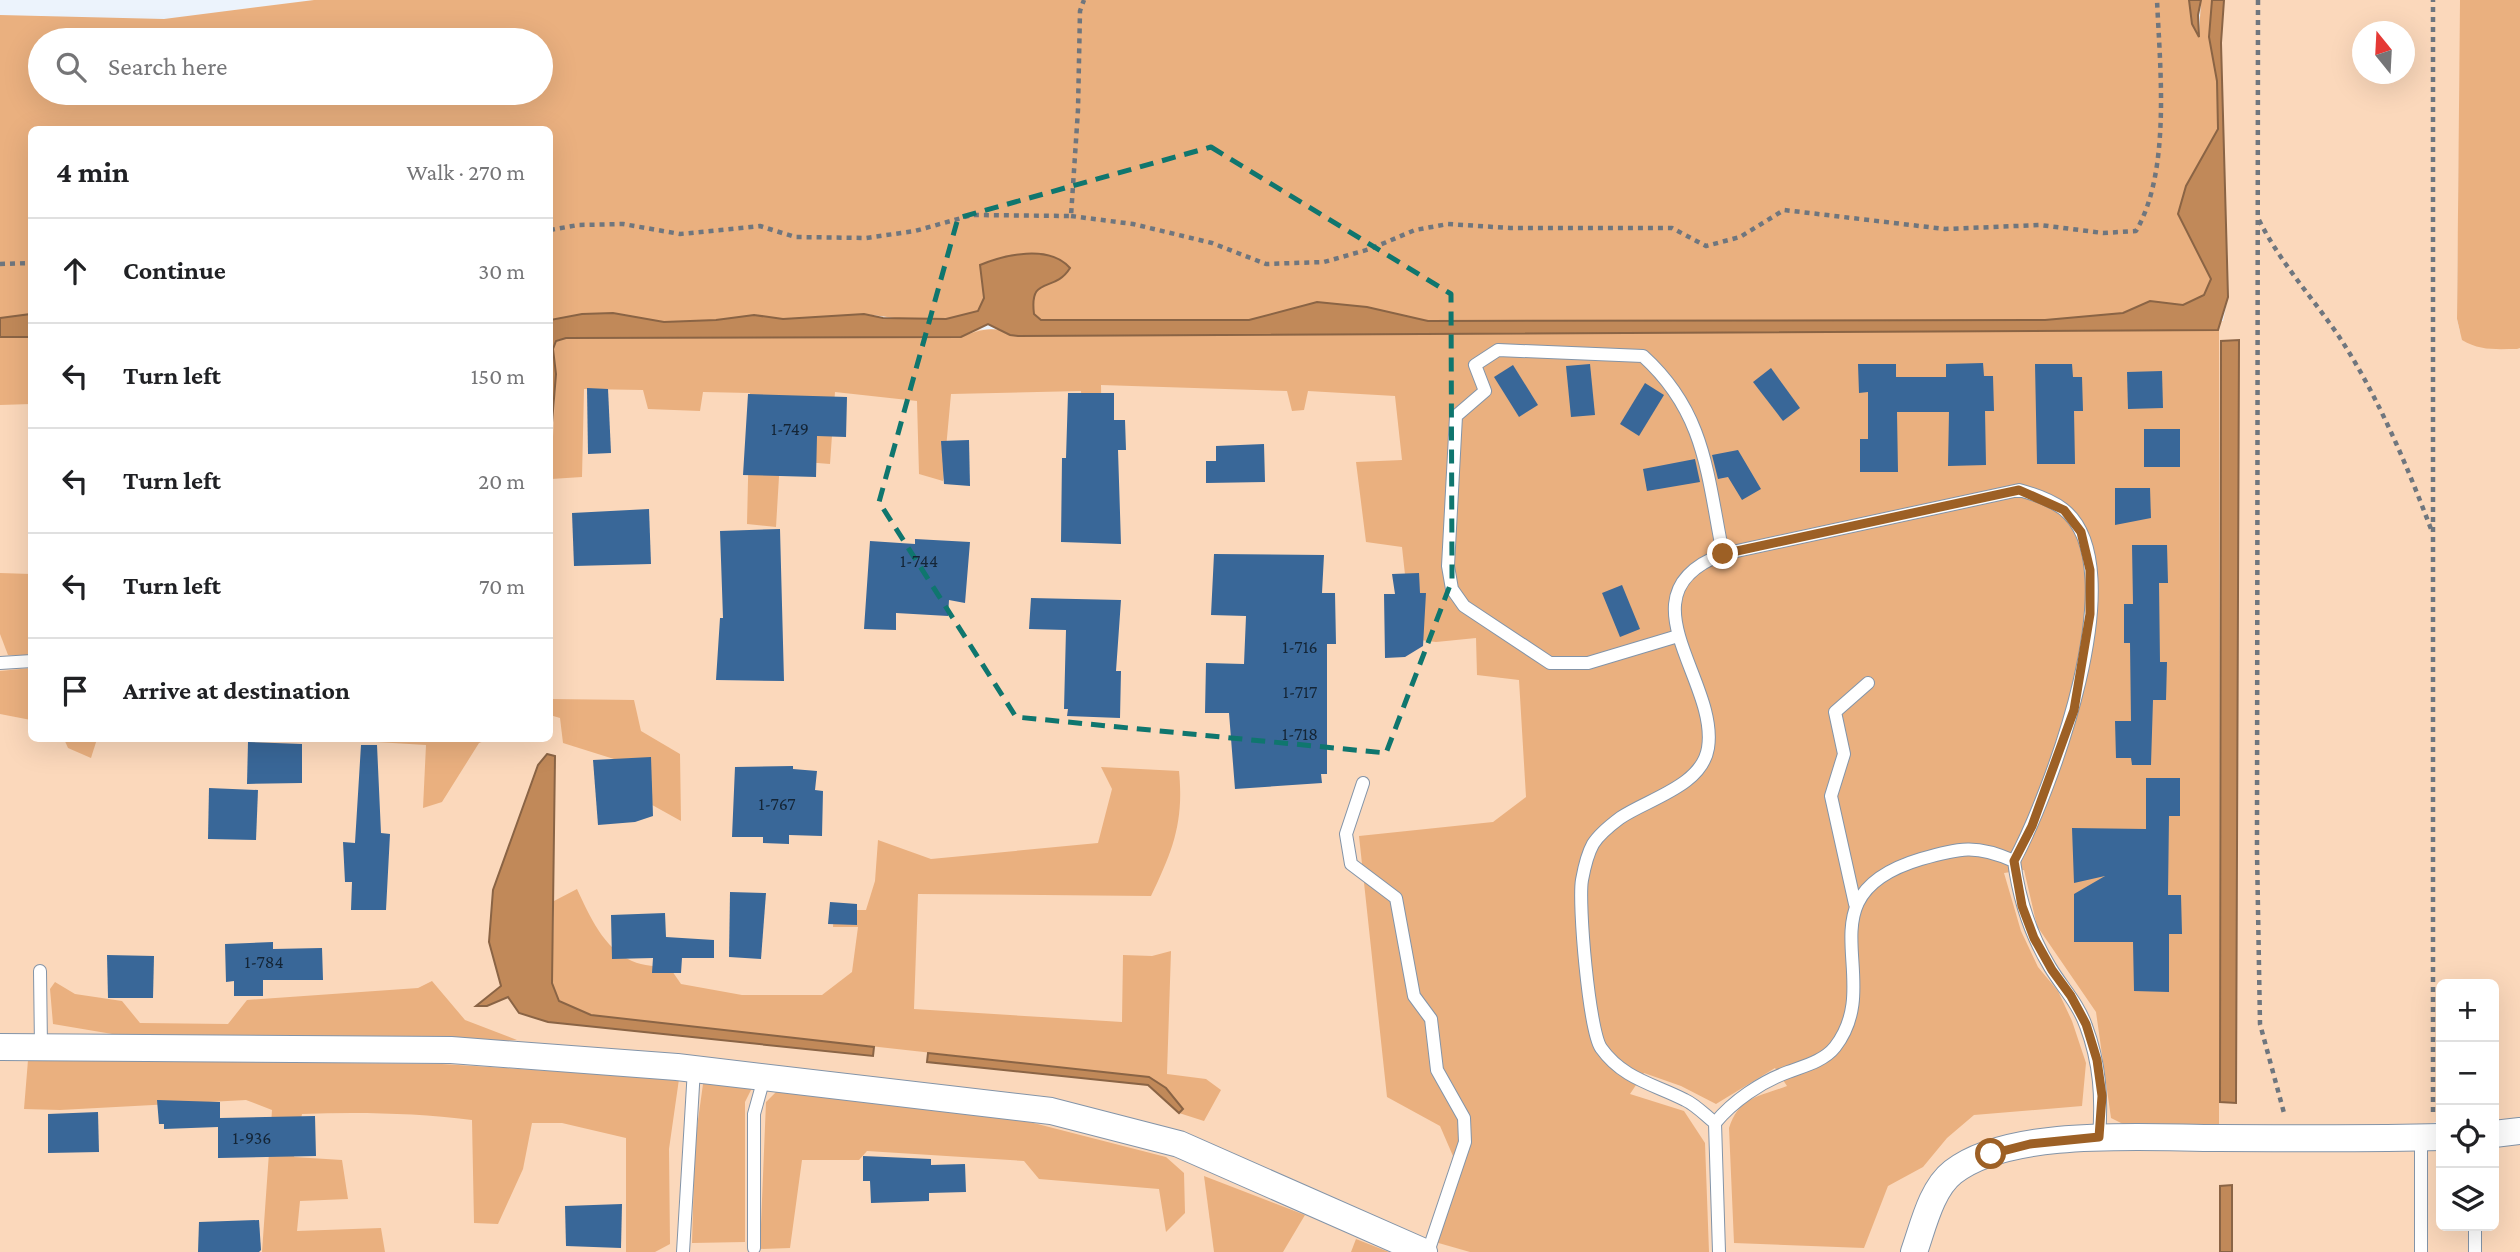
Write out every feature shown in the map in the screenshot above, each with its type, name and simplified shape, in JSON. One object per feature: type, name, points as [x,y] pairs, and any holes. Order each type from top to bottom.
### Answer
[{"type":"street","points":[[0,1047],[451,1050],[695,1069],[1051,1111],[1179,1144],[1426,1252]]},
{"type":"street","points":[[2499,1133],[2520,1131]]},
{"type":"street","points":[[1914,1252],[1927,1211],[1951,1174],[1971,1160],[2030,1144],[2099,1137],[2432,1138]]},
{"type":"lane","points":[[1678,636],[1588,663],[1550,663],[1464,606],[1452,589],[1448,566],[1451,488],[1457,416],[1485,391],[1475,365],[1498,350],[1643,356],[1677,390],[1699,437],[1723,554]]},
{"type":"lane","points":[[1715,1123],[1687,1101],[1648,1087],[1626,1074],[1600,1046],[1589,998],[1581,882],[1593,843],[1619,819],[1700,770],[1708,749],[1708,714],[1678,636],[1673,609],[1684,584],[1705,562],[1723,554],[2019,490],[2064,510],[2081,532],[2090,570],[2090,614],[2074,710],[2048,788],[2014,861],[2022,906],[2034,938],[2086,1024],[2097,1060],[2102,1096],[2099,1137]]},
{"type":"lane","points":[[0,663],[28,661]]},
{"type":"lane","points":[[1719,1252],[1715,1123],[1729,1105],[1787,1073],[1823,1057],[1833,1049],[1848,1027],[1856,904],[1831,796],[1844,754],[1835,712],[1868,683]]},
{"type":"lane","points":[[1363,783],[1346,834],[1351,864],[1396,898],[1414,996],[1431,1019],[1437,1070],[1464,1118],[1465,1142],[1426,1252]]},
{"type":"lane","points":[[1856,904],[1871,881],[1902,865],[1933,856],[1970,847],[1982,848],[2014,861]]},
{"type":"lane","points":[[40,971],[41,1047]]},
{"type":"lane","points":[[683,1252],[695,1069]]},
{"type":"lane","points":[[754,1248],[754,1114],[764,1078]]},
{"type":"lane","points":[[2421,1252],[2432,1138]]},
{"type":"lane","points":[[2475,1231],[2475,1252]]},
{"type":"path","points":[[1070,216],[1078,110],[1080,11],[1084,0]]},
{"type":"path","points":[[553,229],[578,225],[623,225],[680,233],[760,226],[796,237],[866,238],[915,231],[972,215],[1070,216],[1133,224],[1212,243],[1266,264],[1324,262],[1370,249],[1415,230],[1448,224],[1510,228],[1672,228],[1706,246],[1740,237],[1784,210],[1945,229],[2040,225],[2103,233],[2136,231],[2147,213],[2160,150],[2157,0]]},
{"type":"path","points":[[2258,0],[2257,852],[2260,1024],[2291,1138]]},
{"type":"path","points":[[2432,1138],[2433,0]]},
{"type":"path","points":[[2257,217],[2274,250],[2345,348],[2383,416],[2432,533]]},
{"type":"path","points":[[0,264],[28,263]]},
{"type":"highlighted area","points":[[1211,147],[1451,294],[1452,580],[1386,753],[1016,717],[879,502],[958,218]]},
{"type":"shaded area","points":[[314,0],[2189,0],[2192,24],[2199,35],[2201,0],[2212,0],[2209,37],[2217,81],[2218,129],[2186,186],[2211,279],[2204,295],[2183,305],[2150,301],[2123,313],[2045,320],[1428,321],[1367,307],[1317,302],[1249,320],[1041,320],[1034,314],[1032,297],[1039,289],[984,298],[978,311],[946,319],[910,320],[864,314],[783,319],[754,315],[664,322],[613,313],[582,314],[553,319],[553,126],[28,126],[28,314],[0,318],[0,15],[164,19]]},
{"type":"shaded area","points":[[2189,0],[2201,0],[2198,15],[2199,37],[2192,24]]},
{"type":"shaded area","points":[[2212,0],[2224,0],[2221,43],[2228,297],[2218,330],[1018,336],[988,324],[961,337],[566,338],[556,341],[553,349],[553,319],[582,314],[613,313],[664,322],[754,315],[783,319],[864,314],[883,318],[946,319],[978,311],[984,298],[980,265],[1026,254],[1050,256],[1070,268],[1064,276],[1039,289],[1035,294],[1034,314],[1041,320],[1249,320],[1317,302],[1367,307],[1428,321],[2045,320],[2123,313],[2150,301],[2183,305],[2204,295],[2211,279],[2178,214],[2186,186],[2218,129],[2217,81],[2209,37]]},
{"type":"shaded area","points":[[2224,0],[2460,0],[2460,37],[2520,40],[2520,1252],[0,1252],[0,330],[28,330],[28,742],[553,742],[553,330],[1644,329],[2223,321],[2228,297],[2221,43]],"holes":[[[2460,62],[2460,332],[2457,319]]]},
{"type":"shaded area","points":[[2460,0],[2520,0],[2520,348],[2517,349],[2488,349],[2469,344],[2462,340],[2457,319]]},
{"type":"shaded area","points":[[28,314],[28,337],[0,337],[0,318]]},
{"type":"shaded area","points":[[992,329],[1010,335],[2219,329],[2219,1126],[2127,1126],[2111,1118],[2096,1012],[2037,926],[2024,870],[2004,873],[2021,931],[2038,967],[2058,991],[2072,1021],[2086,1063],[2082,1106],[1974,1115],[1947,1138],[1923,1167],[1888,1186],[1864,1248],[1734,1243],[1729,1128],[1744,1104],[1787,1086],[1775,1068],[1716,1104],[1681,1086],[1644,1073],[1630,1094],[1684,1111],[1705,1143],[1709,1252],[1470,1252],[1435,1242],[1453,1156],[1440,1126],[1387,1097],[1359,836],[1493,822],[1526,797],[1519,680],[1477,675],[1476,638],[1436,642],[1412,639],[1402,547],[1366,542],[1356,462],[1402,460],[1395,396],[1308,391],[1304,410],[1292,411],[1287,391],[1101,385],[1103,500],[1085,505],[1081,391],[951,394],[943,481],[919,474],[917,401],[835,392],[830,464],[780,460],[776,527],[747,524],[750,393],[703,392],[700,411],[648,409],[643,390],[584,389],[582,477],[553,479],[556,374],[553,349],[556,341],[566,338],[961,337]]},
{"type":"shaded area","points":[[0,337],[28,337],[28,404],[0,405]]},
{"type":"shaded area","points":[[2239,340],[2236,1103],[2220,1102],[2221,341]]},
{"type":"shaded area","points":[[553,349],[556,374],[553,411]]},
{"type":"shaded area","points":[[0,573],[28,574],[28,655],[8,655],[0,634]]},
{"type":"shaded area","points":[[28,668],[28,719],[0,714],[0,671]]},
{"type":"shaded area","points":[[553,699],[634,700],[641,731],[680,754],[681,821],[636,796],[633,765],[563,743],[560,718],[553,716]]},
{"type":"shaded area","points":[[65,742],[96,742],[91,758],[68,748]]},
{"type":"shaded area","points":[[376,742],[482,742],[442,802],[423,808],[426,745]]},
{"type":"shaded area","points":[[547,754],[555,756],[552,983],[559,1001],[591,1015],[874,1047],[873,1056],[548,1022],[519,1013],[508,997],[487,1006],[476,1006],[501,986],[489,942],[493,890],[538,765]]},
{"type":"shaded area","points":[[1101,767],[1179,771],[1180,806],[1175,835],[1151,896],[918,894],[914,1009],[1122,1022],[1123,955],[1152,956],[1171,951],[1167,1074],[1206,1079],[1221,1090],[1204,1121],[1179,1113],[1183,1110],[1149,1077],[591,1015],[559,1001],[552,983],[554,901],[577,889],[605,940],[613,948],[636,963],[670,968],[681,984],[742,995],[822,995],[852,972],[858,927],[833,927],[834,910],[866,910],[875,881],[878,840],[931,859],[1098,843],[1112,789]]},
{"type":"shaded area","points":[[432,981],[465,1020],[517,1040],[464,1043],[136,1038],[53,1024],[50,989],[55,982],[75,994],[122,1001],[140,1023],[228,1024],[247,1000],[418,988]]},
{"type":"shaded area","points":[[928,1053],[1149,1077],[1166,1088],[1183,1109],[1179,1113],[1148,1085],[927,1062]]},
{"type":"shaded area","points":[[28,1060],[442,1064],[679,1079],[669,1149],[670,1244],[655,1252],[626,1252],[626,1138],[562,1123],[532,1123],[523,1169],[498,1224],[474,1223],[472,1120],[408,1114],[324,1113],[302,1114],[294,1157],[342,1160],[348,1199],[300,1201],[297,1231],[381,1228],[385,1252],[262,1252],[272,1110],[246,1100],[60,1110],[24,1109]]},
{"type":"shaded area","points":[[703,1084],[754,1084],[745,1102],[745,1242],[692,1243],[695,1142]]},
{"type":"shaded area","points":[[776,1092],[1010,1117],[1166,1157],[1184,1173],[1185,1213],[1166,1232],[1159,1189],[1039,1179],[1024,1161],[867,1151],[859,1160],[802,1160],[790,1248],[760,1249],[766,1102]]},
{"type":"shaded area","points":[[1204,1176],[1305,1215],[1283,1252],[1214,1252]]},
{"type":"shaded area","points":[[2232,1185],[2232,1252],[2220,1252],[2220,1186]]},
{"type":"shaded area","points":[[1356,1239],[1389,1252],[1351,1252]]},
{"type":"building","points":[[1983,363],[1984,376],[1993,376],[1994,411],[1985,411],[1986,465],[1948,466],[1949,412],[1897,412],[1898,472],[1860,472],[1860,439],[1868,439],[1868,392],[1859,393],[1858,364],[1896,364],[1896,377],[1946,377],[1946,364]]},
{"type":"building","points":[[1590,364],[1595,415],[1571,417],[1566,366]]},
{"type":"building","points":[[2035,364],[2072,364],[2073,377],[2082,377],[2083,411],[2074,411],[2075,464],[2037,464]]},
{"type":"building","points":[[1513,365],[1538,405],[1519,417],[1494,377]]},
{"type":"building","points":[[1771,368],[1800,408],[1783,421],[1753,382]]},
{"type":"building","points":[[2162,371],[2163,408],[2128,409],[2127,372]]},
{"type":"building","points":[[1645,383],[1664,395],[1639,436],[1620,424]]},
{"type":"building","points":[[587,388],[608,389],[611,453],[588,454]]},
{"type":"building","points":[[1068,393],[1114,393],[1114,420],[1125,420],[1126,450],[1118,450],[1121,544],[1061,542],[1062,458],[1066,458]]},
{"type":"building","points":[[748,394],[847,397],[846,437],[817,436],[816,477],[743,475]]},
{"type":"building","points":[[2144,429],[2180,429],[2180,467],[2144,467]]},
{"type":"building","points":[[969,440],[970,486],[944,484],[941,441]]},
{"type":"building","points":[[1264,444],[1265,482],[1206,483],[1206,461],[1216,461],[1216,446]]},
{"type":"building","points":[[1738,450],[1761,489],[1742,500],[1728,477],[1718,479],[1712,455]]},
{"type":"building","points":[[1695,459],[1700,482],[1647,491],[1643,469]]},
{"type":"building","points":[[2115,488],[2150,488],[2151,518],[2115,525]]},
{"type":"building","points":[[649,509],[651,564],[574,566],[572,513]]},
{"type":"building","points":[[780,529],[784,681],[716,680],[720,618],[723,618],[720,531]]},
{"type":"building","points":[[915,539],[970,542],[965,603],[949,600],[948,616],[896,613],[896,630],[864,629],[870,541],[915,544]]},
{"type":"building","points":[[2132,545],[2167,545],[2168,583],[2159,583],[2160,662],[2167,662],[2166,700],[2153,700],[2151,765],[2132,765],[2131,758],[2116,758],[2115,721],[2131,721],[2130,643],[2124,643],[2124,604],[2133,604]]},
{"type":"building","points":[[1214,554],[1324,555],[1322,593],[1335,593],[1336,644],[1327,644],[1327,774],[1321,774],[1322,783],[1235,789],[1229,713],[1205,713],[1206,663],[1244,664],[1246,616],[1211,615]]},
{"type":"building","points":[[1419,573],[1420,593],[1426,593],[1423,646],[1405,657],[1385,658],[1384,594],[1395,594],[1392,574]]},
{"type":"building","points":[[1622,585],[1640,629],[1620,637],[1602,593]]},
{"type":"building","points":[[1031,598],[1121,600],[1116,671],[1121,671],[1120,718],[1067,716],[1068,709],[1064,709],[1066,630],[1029,629]]},
{"type":"building","points":[[248,742],[302,744],[302,783],[247,784]]},
{"type":"building","points":[[361,745],[377,745],[381,833],[390,834],[386,910],[351,910],[352,882],[345,882],[343,842],[355,843]]},
{"type":"building","points":[[651,757],[653,816],[635,822],[598,825],[593,760]]},
{"type":"building","points":[[793,766],[793,769],[817,771],[815,790],[823,791],[822,836],[789,835],[789,844],[763,843],[763,837],[732,837],[735,767]]},
{"type":"building","points":[[2146,778],[2180,778],[2180,816],[2169,816],[2168,895],[2181,895],[2182,934],[2169,934],[2169,992],[2134,991],[2133,942],[2074,942],[2074,894],[2105,876],[2074,883],[2072,828],[2146,829]]},
{"type":"building","points":[[209,788],[258,790],[256,840],[208,839]]},
{"type":"building","points":[[730,892],[766,893],[761,959],[729,957]]},
{"type":"building","points":[[830,902],[857,904],[857,925],[828,924]]},
{"type":"building","points":[[665,913],[666,937],[714,940],[714,958],[682,958],[681,973],[652,973],[653,958],[612,959],[611,915]]},
{"type":"building","points":[[273,942],[273,949],[322,948],[323,980],[263,980],[263,996],[234,996],[234,981],[226,982],[225,944]]},
{"type":"building","points":[[107,955],[154,956],[153,998],[108,998]]},
{"type":"building","points":[[157,1100],[220,1102],[220,1118],[315,1116],[316,1156],[218,1158],[218,1127],[164,1129],[164,1124],[159,1124]]},
{"type":"building","points":[[98,1112],[99,1152],[48,1153],[48,1114]]},
{"type":"building","points":[[863,1156],[931,1159],[931,1165],[965,1164],[966,1192],[929,1193],[929,1201],[871,1203],[870,1181],[863,1181]]},
{"type":"building","points":[[622,1204],[621,1248],[566,1246],[565,1206]]},
{"type":"building","points":[[259,1220],[259,1252],[198,1252],[199,1222]]},
{"type":"route","points":[[1723,554],[2019,490],[2035,494],[2064,510],[2081,532],[2090,570],[2090,614],[2074,710],[2048,788],[2014,861],[2022,906],[2034,938],[2086,1024],[2097,1060],[2102,1096],[2099,1137],[2030,1144],[1991,1154]]}]
